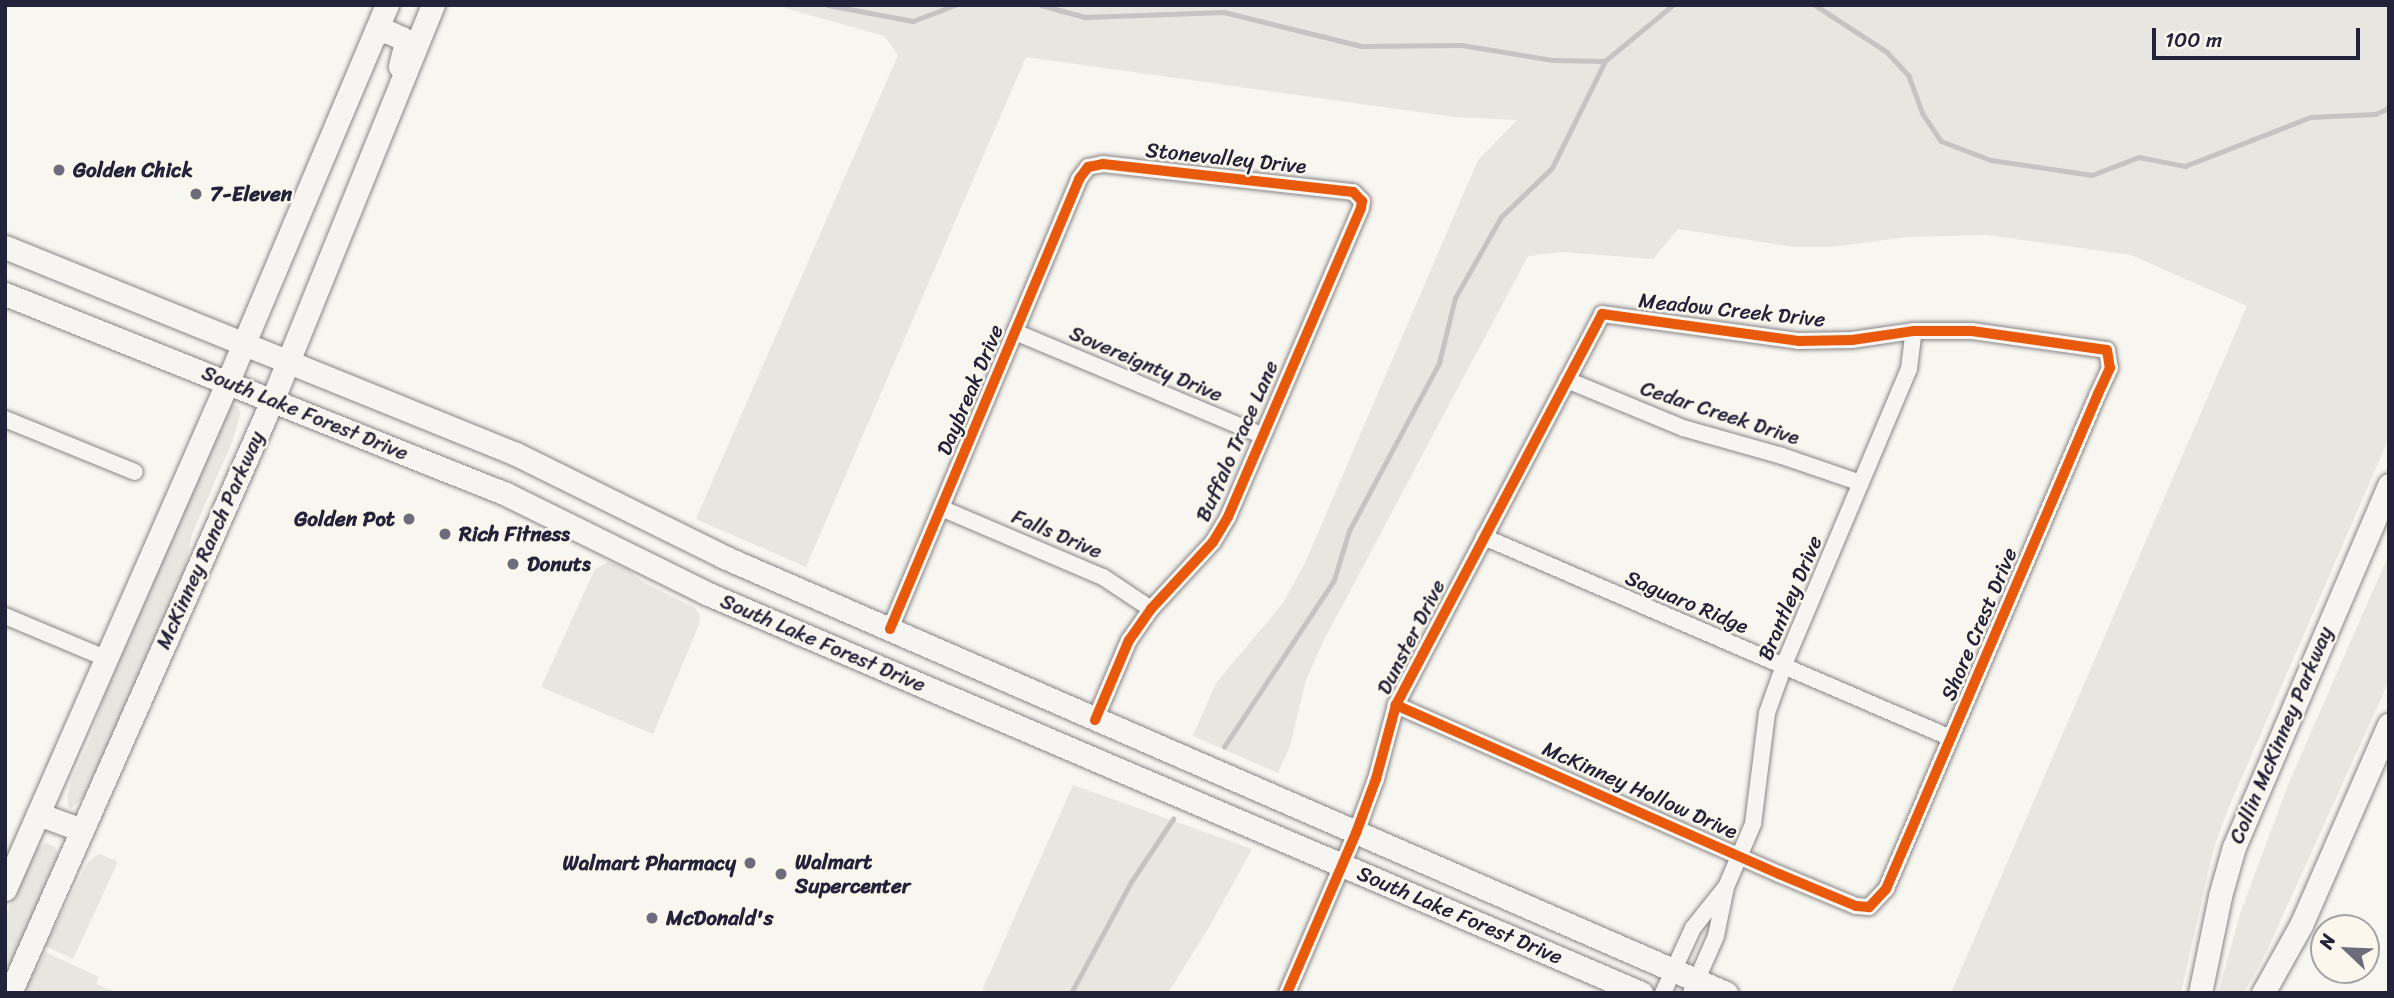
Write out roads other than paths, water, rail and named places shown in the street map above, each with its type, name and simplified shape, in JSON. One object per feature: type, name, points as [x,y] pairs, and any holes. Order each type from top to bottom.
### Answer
[{"type":"main road","points":[[5,889],[228,381],[387,5]]},
{"type":"main road","name":"McKinney Ranch Parkway","points":[[10,993],[272,401],[433,5]]},
{"type":"main road","points":[[374,36],[390,31],[402,38],[405,46],[388,113]]},
{"type":"main road","name":"South Lake Forest Drive","points":[[5,247],[516,454],[745,566],[1673,969],[1694,986],[1726,993]]},
{"type":"main road","name":"South Lake Forest Drive","points":[[5,294],[506,494],[728,603],[1641,993]]},
{"type":"main road","name":"Collin McKinney Parkway","points":[[2200,993],[2220,896],[2234,847],[2389,485]]},
{"type":"main road","points":[[728,603],[745,566]]},
{"type":"main road","points":[[1081,752],[1095,720]]},
{"type":"main road","points":[[2263,993],[2301,925],[2389,725]]},
{"type":"main road","points":[[38,814],[82,830]]},
{"type":"street","name":"Stonevalley Drive","points":[[1088,167],[1117,165],[1347,190],[1359,196]]},
{"type":"street","name":"Daybreak Drive","points":[[890,629],[1079,179],[1088,167]]},
{"type":"street","name":"Buffalo Trace Lane","points":[[1095,720],[1129,640],[1151,609],[1213,542],[1228,517],[1261,435],[1361,208],[1359,196]]},
{"type":"street","name":"Meadow Creek Drive","points":[[1602,314],[1798,341],[1852,340],[1914,331],[1972,331],[2107,350]]},
{"type":"street","name":"Dunster Drive","points":[[1287,993],[1356,833],[1376,779],[1396,705],[1602,314]]},
{"type":"street","name":"Brantley Drive","points":[[1694,986],[1716,936],[1726,887],[1753,824],[1767,713],[1783,666],[1909,369],[1914,331]]},
{"type":"street","name":"Sovereignty Drive","points":[[1015,332],[1261,435]]},
{"type":"street","name":"Shore Crest Drive","points":[[1870,907],[1886,889],[2110,368],[2107,350]]},
{"type":"street","name":"Cedar Creek Drive","points":[[1567,380],[1684,428],[1782,456],[1861,483]]},
{"type":"street","points":[[5,419],[135,472]]},
{"type":"street","name":"Falls Drive","points":[[941,508],[1103,577],[1151,609]]},
{"type":"street","name":"Saguaro Ridge","points":[[1485,537],[1951,738]]},
{"type":"street","points":[[5,616],[105,658]]},
{"type":"street","name":"McKinney Hollow Drive","points":[[1396,705],[1856,906],[1870,907]]},
{"type":"street","name":"Brantley Drive","points":[[1663,993],[1693,928],[1726,887]]},
{"type":"waterway","points":[[828,5],[913,21],[955,5]]},
{"type":"waterway","points":[[1041,5],[1085,17],[1224,12],[1361,46],[1462,45],[1553,60],[1605,61]]},
{"type":"waterway","points":[[1224,747],[1334,580],[1349,531],[1439,363],[1455,298],[1501,217],[1552,168],[1605,61],[1673,5]]},
{"type":"waterway","points":[[1815,5],[1887,52],[1909,76],[1923,114],[1941,141],[1991,160],[2092,175],[2139,157],[2185,166],[2311,117],[2375,114],[2389,108]]},
{"type":"waterway","points":[[1071,993],[1131,882],[1173,819]]},
{"type":"place","name":"Golden Chick","points":[[59,170]]},
{"type":"place","name":"7-Eleven","points":[[196,194]]},
{"type":"place","name":"Golden Pot","points":[[409,519]]},
{"type":"place","name":"Rich Fitness","points":[[445,534]]},
{"type":"place","name":"Donuts","points":[[513,564]]},
{"type":"place","name":"Walmart Pharmacy","points":[[750,863]]},
{"type":"place","name":"Walmart Supercenter","points":[[781,874]]},
{"type":"place","name":"McDonald's","points":[[652,918]]}]
